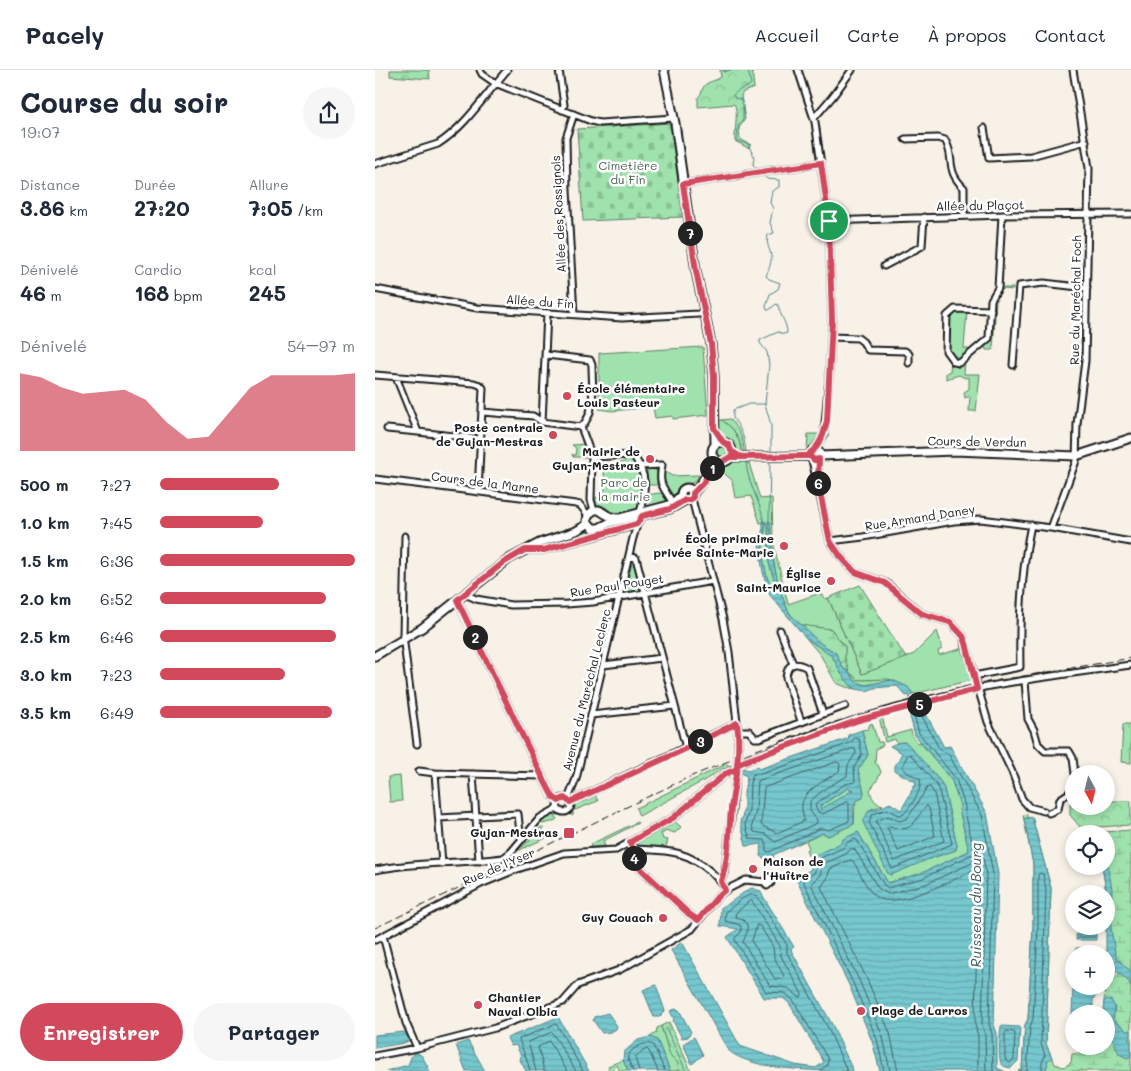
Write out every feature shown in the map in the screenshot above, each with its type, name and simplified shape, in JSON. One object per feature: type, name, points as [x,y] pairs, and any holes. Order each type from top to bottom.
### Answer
[{"type":"main road","points":[[588,524],[596,528],[604,524],[634,525],[641,514],[673,503],[688,495],[701,479],[713,456],[712,451],[715,445],[713,361],[683,184],[674,118],[664,70]]},
{"type":"main road","points":[[375,656],[405,640],[422,628],[503,563],[545,540],[576,531],[588,524],[591,512],[599,510],[605,515],[620,518],[670,509],[703,483],[713,467],[731,454],[729,445],[723,442],[714,428]]},
{"type":"main road","name":"Cours de Verdun","points":[[731,454],[745,458],[764,458],[955,451],[1076,456],[1131,438]]},
{"type":"main road","points":[[715,445],[723,442]]},
{"type":"main road","points":[[713,456],[721,461]]},
{"type":"main road","points":[[604,524],[605,515]]},
{"type":"street","points":[[481,70],[482,74],[495,83],[600,123],[674,118]]},
{"type":"street","points":[[375,164],[438,144],[445,140],[462,124],[507,70]]},
{"type":"street","points":[[559,70],[564,105],[562,110]]},
{"type":"street","points":[[799,70],[814,118],[829,221],[831,336],[827,421],[824,435],[815,456],[818,482],[830,541],[842,558],[859,574],[885,583],[922,614],[950,622],[963,636],[990,728],[1008,763],[1024,802],[1029,807],[1047,812],[1058,809],[1060,799],[1065,796]]},
{"type":"street","points":[[814,118],[852,70]]},
{"type":"street","name":"Rue du Maréchal Foch","points":[[1051,528],[1074,467],[1085,361],[1089,168],[1086,140],[1073,70]]},
{"type":"street","name":"Allée des Rossignols","points":[[574,114],[566,138],[574,314]]},
{"type":"street","points":[[984,128],[989,158],[1031,156],[1086,140]]},
{"type":"street","points":[[905,139],[938,138],[945,140],[949,147],[952,173],[964,188],[964,216]]},
{"type":"street","points":[[683,184],[821,163]]},
{"type":"street","name":"Allée du Plaçot","points":[[829,221],[1002,215],[1131,214]]},
{"type":"street","points":[[991,310],[955,309],[947,316],[946,351],[955,362],[959,363],[962,361],[989,338],[991,310],[991,300],[998,288],[1002,215]]},
{"type":"street","points":[[884,266],[922,246],[924,217]]},
{"type":"street","points":[[1013,365],[1019,286],[1044,283],[1087,288]]},
{"type":"street","name":"Allée du Fin","points":[[375,289],[477,308],[622,318],[699,314],[704,312]]},
{"type":"street","points":[[542,422],[547,312]]},
{"type":"street","points":[[831,336],[858,338],[868,350],[905,351],[909,354],[909,363]]},
{"type":"street","points":[[546,355],[590,360],[592,365],[592,405],[581,427]]},
{"type":"street","points":[[375,375],[480,385],[483,388],[478,492]]},
{"type":"street","points":[[396,377],[418,432]]},
{"type":"street","points":[[483,412],[533,416],[542,422],[581,427]]},
{"type":"street","points":[[581,427],[592,457],[591,512]]},
{"type":"street","points":[[387,429],[480,439]]},
{"type":"street","points":[[592,457],[633,455],[641,466],[645,478],[645,492],[641,514]]},
{"type":"street","points":[[641,466],[662,465],[660,477],[662,488],[673,503]]},
{"type":"street","name":"Cours de la Marne","points":[[375,479],[576,504],[591,512]]},
{"type":"street","points":[[688,495],[693,503],[723,620],[729,652],[738,731],[737,767],[725,870],[721,881]]},
{"type":"street","name":"Rue Armand Daney","points":[[830,541],[954,521],[981,519],[1051,528],[1131,542]]},
{"type":"street","points":[[525,550],[544,550],[634,525]]},
{"type":"street","name":"Avenue du Maréchal Leclerc","points":[[569,800],[576,779],[629,556],[634,525]]},
{"type":"street","points":[[974,676],[1020,667],[1021,596],[1025,554],[1031,525]]},
{"type":"street","points":[[405,536],[405,614],[403,618],[417,744]]},
{"type":"street","points":[[629,556],[636,558],[686,748]]},
{"type":"street","name":"Rue Paul Pouget","points":[[465,594],[476,599],[511,605],[531,606],[567,604],[619,597],[713,581]]},
{"type":"street","points":[[457,600],[542,776],[553,797],[559,801]]},
{"type":"street","points":[[780,630],[793,664]]},
{"type":"street","points":[[603,665],[662,658]]},
{"type":"street","points":[[801,721],[787,678],[787,671],[790,665],[793,664],[800,664],[807,668],[823,714]]},
{"type":"street","name":"Rue de l'Yser","points":[[375,940],[481,884],[515,870],[564,853],[616,850],[673,818],[725,774],[766,753],[859,720],[977,689],[1131,664]]},
{"type":"street","points":[[1025,681],[1028,719],[1034,730],[1037,744],[1045,751],[1069,751],[1074,765]]},
{"type":"street","points":[[591,715],[675,706]]},
{"type":"street","points":[[738,731],[749,731],[755,738],[759,738],[845,706]]},
{"type":"street","points":[[559,801],[562,798],[569,800],[737,723]]},
{"type":"street","points":[[419,771],[542,776]]},
{"type":"street","points":[[435,773],[442,864]]},
{"type":"street","points":[[473,774],[479,861]]},
{"type":"street","points":[[559,808],[567,811],[570,807],[569,800]]},
{"type":"street","points":[[559,801],[559,808]]},
{"type":"street","points":[[375,870],[409,865],[503,858],[511,852],[540,818],[559,808]]},
{"type":"street","points":[[439,818],[518,814],[520,833],[523,839]]},
{"type":"street","points":[[630,842],[635,861],[641,869],[689,914],[698,920]]},
{"type":"street","points":[[633,849],[665,851],[685,855],[702,864],[721,881],[725,890]]},
{"type":"street","points":[[375,1056],[417,1048],[495,1028],[563,1002],[578,985],[619,970],[692,929],[725,890],[745,880],[765,882]]},
{"type":"street","points":[[383,936],[406,1023],[417,1048]]},
{"type":"green space","points":[[390,70],[429,70],[430,79],[390,76]]},
{"type":"green space","points":[[720,70],[752,70],[754,88],[743,92],[741,96],[745,119],[739,128],[740,139],[751,145],[748,148],[735,141],[736,111],[734,104],[698,107],[698,98],[705,85],[721,77]]},
{"type":"green space","name":"Cimetière du Fin","points":[[670,123],[683,217],[583,221],[577,129]]},
{"type":"green space","points":[[1001,288],[1013,288],[1013,290],[1003,289],[996,299],[993,350],[986,350],[984,345],[989,341],[993,300]]},
{"type":"green space","points":[[956,311],[967,311],[964,348],[971,350],[960,359],[955,359],[948,350],[949,316]]},
{"type":"green space","points":[[703,347],[708,415],[673,419],[673,416],[655,418],[653,407],[612,411],[599,409],[599,353]]},
{"type":"green space","points":[[951,361],[958,368],[965,361],[964,374],[980,374],[976,411],[969,411],[970,396],[965,398],[964,392],[969,389],[969,377],[965,378],[959,375],[946,379],[946,373],[950,371]]},
{"type":"green space","points":[[730,419],[740,434],[744,453],[742,453],[739,440],[733,429],[722,420]]},
{"type":"green space","points":[[722,420],[733,429],[744,455],[737,451],[720,431],[716,421]]},
{"type":"green space","points":[[808,434],[821,434],[807,450]]},
{"type":"green space","points":[[586,444],[588,457],[573,457],[572,454],[575,456],[576,448],[572,445]]},
{"type":"green space","points":[[722,446],[728,452],[722,458],[716,452]]},
{"type":"green space","name":"Parc de la mairie","points":[[625,459],[637,465],[640,471],[642,486],[640,502],[638,508],[623,512],[623,515],[613,517],[606,511],[607,508],[596,504],[595,498],[605,495],[604,469],[612,468],[613,465],[624,462]]},
{"type":"green space","points":[[738,460],[749,463],[760,499],[772,498],[773,542],[788,604],[820,593],[825,599],[828,598],[862,674],[914,654],[937,631],[942,646],[942,649],[938,651],[939,655],[964,648],[972,680],[913,694],[907,688],[894,681],[858,680],[849,672],[844,658],[845,647],[831,629],[803,626],[792,617],[786,606],[777,577],[770,522],[768,522],[769,563],[776,591],[769,583],[763,557],[766,522],[760,523],[751,496],[735,498],[732,480],[716,467]]},
{"type":"green space","name":"Parc de la mairie","points":[[647,469],[657,470],[657,485],[647,485]]},
{"type":"green space","name":"Parc de la mairie","points":[[664,471],[672,476],[699,475],[696,481],[682,487],[678,495],[672,498],[663,482]]},
{"type":"green space","name":"Parc de la mairie","points":[[659,493],[669,502],[643,508],[647,495]]},
{"type":"green space","points":[[629,522],[628,525],[542,548],[541,546],[586,531],[599,531],[612,525]]},
{"type":"green space","points":[[633,560],[635,561],[642,587],[639,590],[624,593]]},
{"type":"green space","points":[[860,585],[906,658],[862,674],[828,598]]},
{"type":"green space","points":[[801,625],[831,629],[845,647],[845,658],[849,672],[843,668],[835,653],[820,643]]},
{"type":"green space","points":[[806,638],[832,656],[842,675],[856,689],[836,683],[821,656]]},
{"type":"green space","points":[[849,672],[858,680],[892,680],[866,685],[856,682]]},
{"type":"green space","points":[[882,716],[887,737],[911,730],[918,743],[920,742],[952,781],[961,809],[959,809],[969,851],[922,873],[888,883],[858,832],[842,843],[809,858],[806,850],[809,848],[806,841],[823,833],[828,836],[854,824],[855,806],[864,792],[858,770],[868,755],[862,730],[868,729],[872,723],[878,742],[882,742],[883,745],[876,749],[875,763],[881,772],[870,790],[874,800],[883,805],[869,810],[929,859],[956,850],[957,845],[944,789],[940,781],[904,742],[897,743],[895,739],[885,742],[879,717]]},
{"type":"green space","points":[[1123,724],[1131,724],[1131,763],[1121,762]]},
{"type":"green space","points":[[726,764],[731,766],[723,768],[639,816],[636,808]]},
{"type":"green space","points":[[400,776],[402,801],[390,802],[388,777]]},
{"type":"green space","points":[[848,788],[853,790],[821,810],[820,806]]},
{"type":"green space","points":[[595,795],[598,801],[575,810],[573,808],[575,803],[589,800]]},
{"type":"green space","points":[[1115,801],[1131,801],[1131,825],[1078,825],[1070,815],[1115,815]]},
{"type":"green space","points":[[556,812],[564,814],[571,812],[574,814],[572,816],[570,814],[557,815],[555,816],[557,819],[552,822],[542,824],[542,818]]},
{"type":"green space","points":[[1027,814],[1027,818],[1032,817],[1051,888],[1046,1044],[1055,1064],[1063,1067],[1071,1063],[1072,1055],[1115,1055],[1115,1005],[1104,1005],[1104,995],[1115,995],[1115,945],[1107,945],[1107,935],[1115,935],[1115,885],[1105,885],[1104,875],[1115,875],[1115,831],[1131,830],[1131,1071],[1018,1071],[1022,1069],[1025,1025],[1028,1019],[1033,927],[1033,864],[1023,815]]},
{"type":"green space","points":[[674,821],[681,827],[675,833],[665,830],[664,833],[661,833],[663,839],[668,840],[666,847],[641,847],[637,845],[637,842]]},
{"type":"green space","points":[[637,822],[603,841],[605,846],[590,847],[591,844]]},
{"type":"green space","points":[[540,828],[543,828],[546,838],[515,852],[529,841]]},
{"type":"green space","points":[[669,1022],[691,1071],[679,1071],[678,1063],[670,1055],[661,1026]]},
{"type":"green space","points":[[661,1026],[670,1055],[678,1063],[679,1071],[670,1071],[657,1040],[650,1037]]},
{"type":"green space","points":[[623,1060],[628,1071],[620,1071],[617,1065],[614,1071],[610,1071],[608,1066]]},
{"type":"water","points":[[768,521],[770,521],[773,560],[780,591],[789,613],[820,643],[836,653],[843,668],[849,672],[856,682],[866,685],[892,680],[908,687],[913,694],[906,696],[897,686],[874,688],[867,691],[851,686],[842,675],[832,656],[806,638],[769,594],[763,572],[759,543],[763,522],[766,522],[762,548],[763,557],[767,577],[773,590],[776,591],[769,563]]},
{"type":"water","points":[[921,705],[944,747],[950,746],[987,813],[998,874],[994,1025],[997,1033],[997,1068],[1004,1071],[880,1071],[872,1041],[849,985],[796,879],[811,869],[809,858],[841,843],[843,839],[858,832],[888,883],[922,873],[969,851],[959,809],[961,808],[952,781],[915,735],[908,709]]},
{"type":"water","points":[[862,730],[868,755],[858,770],[864,792],[863,798],[856,801],[853,808],[854,824],[828,836],[823,833],[773,855],[774,859],[769,861],[760,856],[762,844],[746,846],[740,820],[744,810],[747,776],[742,774],[743,768],[748,770],[757,767],[759,769],[849,738],[848,735]],"holes":[[[848,788],[853,790],[821,809],[820,806]]]},
{"type":"water","points":[[904,742],[908,744],[940,781],[944,789],[957,845],[956,850],[891,875],[888,874],[863,822],[869,810],[880,808],[890,803],[901,810],[913,786],[915,787],[916,782],[895,771],[895,766],[902,753],[890,746]]},
{"type":"water","points":[[1032,817],[1051,888],[1046,1044],[1052,1058],[1048,1060],[1046,1071],[1018,1071],[1022,1069],[1025,1025],[1028,1019],[1033,927],[1033,864],[1024,819]]},
{"type":"water","points":[[1104,875],[1110,875],[1111,885],[1105,885]]},
{"type":"water","points":[[752,888],[760,891],[794,947],[791,950],[833,1026],[853,1071],[805,1070],[769,1066],[739,1057],[728,1050],[671,950],[682,942],[740,1046],[795,1065],[816,1068],[824,1062],[789,1003],[783,998],[764,998],[727,937],[738,929],[720,926],[721,907]]},
{"type":"water","points":[[1076,935],[1096,935],[1096,940],[1076,940],[1076,938],[1095,937],[1076,937]]},
{"type":"water","points":[[1106,935],[1112,935],[1114,945],[1106,945]]},
{"type":"water","points":[[1115,952],[1117,958],[1131,972],[1131,987],[1129,982],[1116,970],[1115,971]]},
{"type":"water","points":[[656,985],[665,1011],[659,1017],[654,1017],[643,990]]},
{"type":"water","points":[[1073,995],[1097,995],[1093,999],[1093,1005],[1072,1005]]},
{"type":"water","points":[[1107,999],[1112,1001],[1114,1005],[1104,1005],[1104,1001]]},
{"type":"water","points":[[679,1010],[691,1032],[688,1037],[682,1038],[673,1021],[674,1019],[670,1011]]},
{"type":"water","points":[[608,1013],[617,1026],[611,1032],[602,1033],[593,1020],[594,1017]]},
{"type":"water","points":[[558,1017],[589,1071],[526,1071],[520,1060],[521,1056],[516,1045],[511,1046],[507,1038]]},
{"type":"water","points":[[1115,1021],[1127,1032],[1131,1030],[1131,1036],[1128,1039],[1131,1042],[1131,1056],[1127,1058],[1119,1054],[1115,1044]]},
{"type":"water","points":[[1001,1026],[1020,1027],[1018,1061],[1011,1068],[1005,1067],[1000,1060]]},
{"type":"water","points":[[404,1032],[410,1040],[404,1043],[375,1048],[375,1035]]},
{"type":"water","points":[[650,1037],[657,1040],[670,1071],[628,1071],[623,1060],[624,1052],[638,1040]]},
{"type":"water","points":[[694,1037],[703,1055],[692,1064],[683,1044]]},
{"type":"water","points":[[468,1041],[485,1071],[466,1071],[456,1045]]},
{"type":"water","points":[[416,1052],[422,1056],[430,1071],[386,1071],[408,1065],[412,1055]]},
{"type":"waterway","name":"Ruisseau du Bourg","points":[[723,70],[724,72],[730,70]]},
{"type":"waterway","name":"Ruisseau du Bourg","points":[[748,70],[751,84],[733,95],[735,98],[740,99],[743,106],[743,120],[738,126],[737,141],[748,144],[754,157],[753,165],[760,171]]},
{"type":"waterway","points":[[762,174],[767,179],[779,180],[779,187],[772,191],[770,203],[773,208],[770,223],[774,233],[768,235],[771,258],[766,276],[780,283],[778,289],[770,294],[766,306],[767,310],[769,310],[776,304],[778,305],[787,333],[778,332],[760,340],[760,343],[767,352],[769,365],[765,404],[771,425],[771,453]]},
{"type":"waterway","name":"Ruisseau du Bourg","points":[[746,453],[743,435],[733,418],[733,410],[749,404],[765,404]]},
{"type":"waterway","name":"Ruisseau du Bourg","points":[[746,460],[748,476],[764,523]]},
{"type":"waterway","points":[[769,521],[770,460]]},
{"type":"waterway","name":"Ruisseau du Bourg","points":[[909,696],[912,703]]},
{"type":"waterway","points":[[666,1028],[686,1071]]},
{"type":"railway","points":[[375,928],[687,778],[828,724],[907,701],[976,684],[1131,658]]},
{"type":"place","name":"École élémentaire Louis Pasteur","points":[[567,396]]},
{"type":"place","name":"Poste centrale de Gujan-Mestras","points":[[553,435]]},
{"type":"place","name":"Mairie de Gujan-Mestras","points":[[650,459]]},
{"type":"place","name":"École primaire privée Sainte-Marie","points":[[784,546]]},
{"type":"place","name":"Église Saint-Maurice","points":[[831,581]]},
{"type":"place","name":"Gujan-Mestras","points":[[569,833]]},
{"type":"place","name":"Maison de l'Huître","points":[[753,869]]},
{"type":"place","name":"Guy Couach","points":[[663,918]]},
{"type":"place","name":"Chantier Naval Olbia","points":[[478,1005]]},
{"type":"place","name":"Plage de Larros","points":[[861,1011]]},
{"type":"route","points":[[829,221],[821,163],[683,184],[696,271],[711,344],[714,376],[714,428],[723,442],[729,445],[731,451],[741,457],[743,458],[751,458],[804,456],[810,456],[815,461],[819,459],[818,482],[830,541],[855,572],[885,583],[922,614],[950,622],[963,636],[966,643],[977,689],[859,720],[745,761],[737,765],[737,769],[725,774],[673,818],[630,842],[635,861],[641,869],[689,914],[698,920],[725,890],[721,881],[725,870],[737,769],[738,757],[739,737],[737,723],[570,802],[564,798],[559,801],[553,797],[542,776],[457,600],[503,563],[525,550],[544,550],[632,526],[637,524],[642,516],[670,509],[685,500],[690,500],[693,497],[693,493],[703,483],[713,467],[730,457],[741,457],[751,458],[810,456],[810,453],[824,435],[827,421],[832,320],[829,221]]}]
